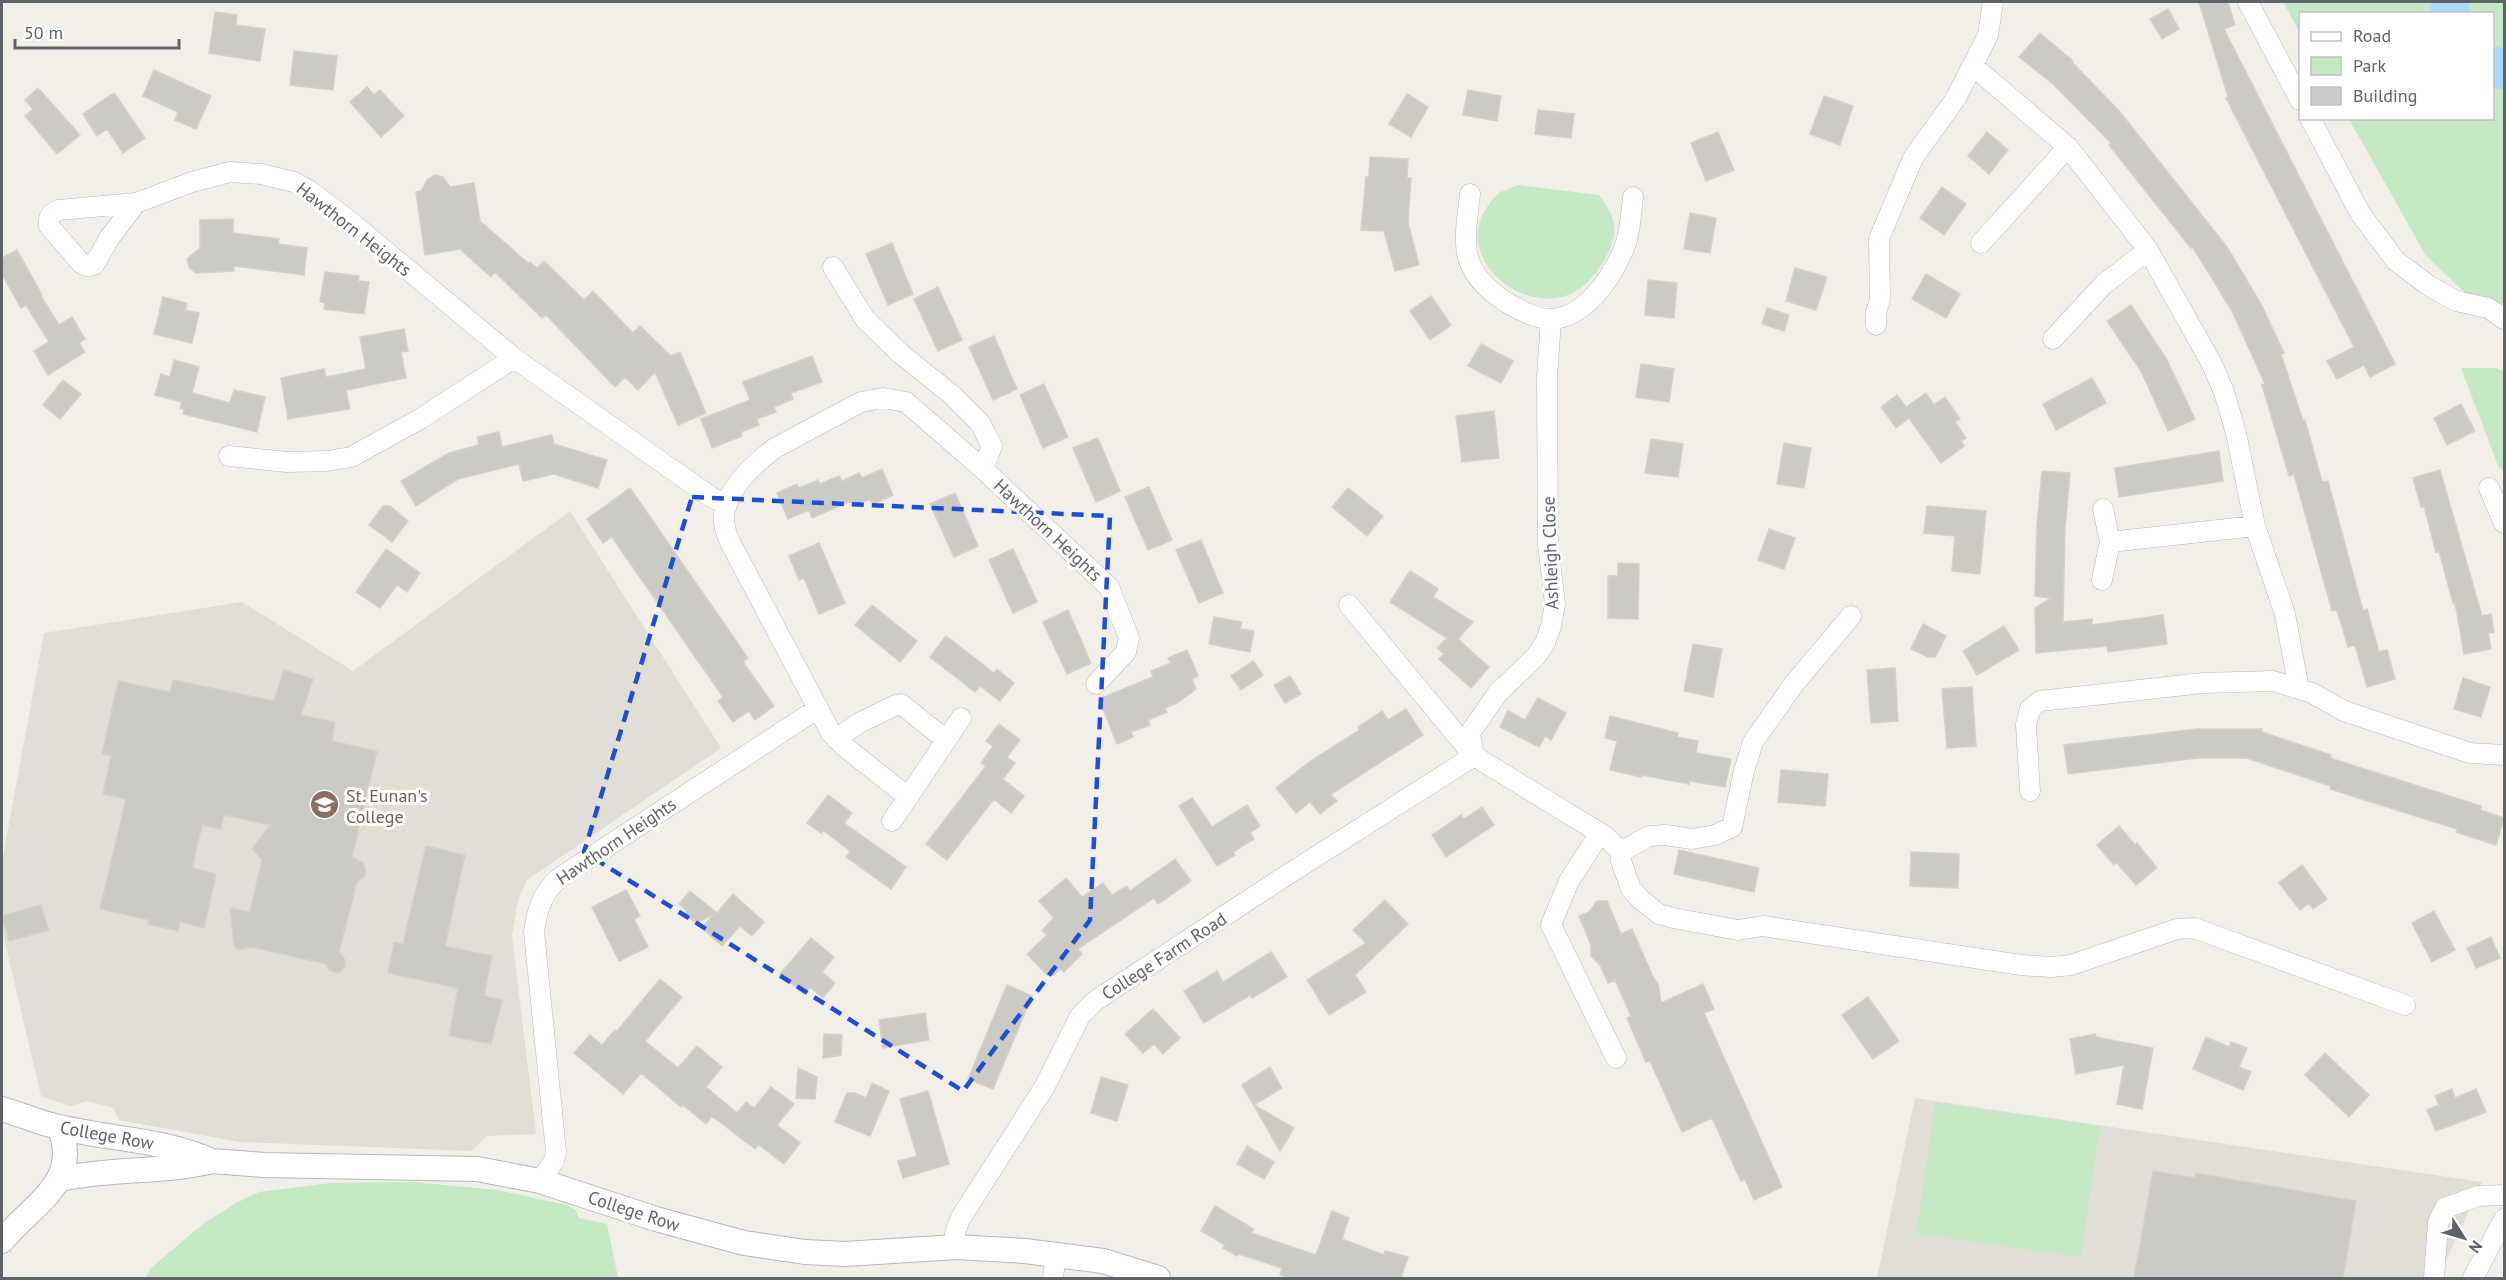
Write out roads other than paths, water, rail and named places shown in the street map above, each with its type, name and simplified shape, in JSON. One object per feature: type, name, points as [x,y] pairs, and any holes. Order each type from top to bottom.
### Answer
[{"type":"street","points":[[1876,326],[1876,312],[1880,300],[1879,239],[1913,158],[1956,98],[1988,35],[1993,2]]},
{"type":"street","points":[[2248,2],[2299,96]]},
{"type":"street","points":[[1973,66],[2068,147],[2148,250],[2212,364],[2224,392],[2236,433],[2254,526],[2285,614],[2299,689]]},
{"type":"street","points":[[2311,120],[2360,213],[2396,261],[2456,301],[2488,308],[2505,319]]},
{"type":"street","points":[[1981,243],[2068,147]]},
{"type":"street","name":"Hawthorn Heights","points":[[136,203],[192,182],[230,172],[261,174],[294,182],[347,219],[513,358],[711,497],[726,505],[739,484],[762,457],[850,406],[876,399],[906,402],[1109,587],[1129,638],[1126,652],[1096,684]]},
{"type":"street","points":[[1470,194],[1467,253],[1473,270],[1483,284],[1517,309],[1551,319],[1567,316],[1584,306],[1605,280],[1624,250],[1633,197]]},
{"type":"street","points":[[2053,339],[2104,284],[2148,250]]},
{"type":"street","name":"Hawthorn Heights","points":[[833,267],[865,320],[901,354],[952,395],[980,423],[992,446],[983,470]]},
{"type":"street","name":"Ashleigh Close","points":[[1474,756],[1470,734],[1497,694],[1536,656],[1545,643],[1555,604],[1548,544],[1546,378],[1551,319]]},
{"type":"street","points":[[229,456],[286,462],[327,461],[351,457],[420,419],[513,358]]},
{"type":"street","points":[[2493,482],[2505,523]]},
{"type":"street","points":[[726,505],[724,528],[730,542],[817,709],[836,739],[908,797]]},
{"type":"street","points":[[2102,580],[2110,542],[2103,509]]},
{"type":"street","points":[[2110,542],[2254,526]]},
{"type":"street","points":[[1349,605],[1474,756],[1600,833],[1620,852],[1631,889],[1659,914],[1738,930],[1763,926],[2021,965],[2051,967],[2071,965],[2177,929],[2193,928],[2405,1005]]},
{"type":"street","points":[[1620,852],[1649,836],[1666,835],[1692,839],[1715,836],[1732,827],[1743,771],[1753,742],[1794,684],[1851,616]]},
{"type":"street","points":[[2030,791],[2026,725],[2030,709],[2040,701],[2212,682],[2273,681],[2312,693],[2344,711],[2470,753],[2505,755]]},
{"type":"street","points":[[836,739],[859,723],[901,704],[946,740]]},
{"type":"street","name":"Hawthorn Heights","points":[[540,1181],[554,1161],[556,1152],[534,932],[539,906],[546,891],[559,878],[627,832],[817,709]]},
{"type":"street","points":[[892,821],[961,717]]},
{"type":"street","name":"College Farm Road","points":[[956,1247],[955,1233],[960,1219],[1045,1086],[1080,1016],[1095,1001],[1474,756]]},
{"type":"street","points":[[1600,833],[1569,881],[1551,925],[1616,1058]]},
{"type":"street","name":"College Row","points":[[2,1109],[59,1127],[154,1142],[191,1152],[212,1161]]},
{"type":"street","points":[[2,1241],[50,1193],[60,1179],[64,1156],[63,1137],[59,1127]]},
{"type":"street","name":"College Row","points":[[60,1179],[107,1172],[184,1168],[212,1161],[276,1166],[477,1169],[540,1181],[656,1219],[744,1243],[805,1252],[845,1254],[956,1247],[1056,1254],[1103,1261],[1155,1278]]},
{"type":"street","points":[[2434,1278],[2438,1223],[2445,1208],[2478,1196],[2505,1195]]},
{"type":"street","points":[[2473,1278],[2505,1219]]},
{"type":"street","points":[[1053,1278],[1056,1254]]},
{"type":"waterway","points":[[2450,2],[2450,12]]},
{"type":"waterway","points":[[2494,66],[2504,70]]},
{"type":"place","name":"St. Eunan's College","points":[[325,805]]}]
